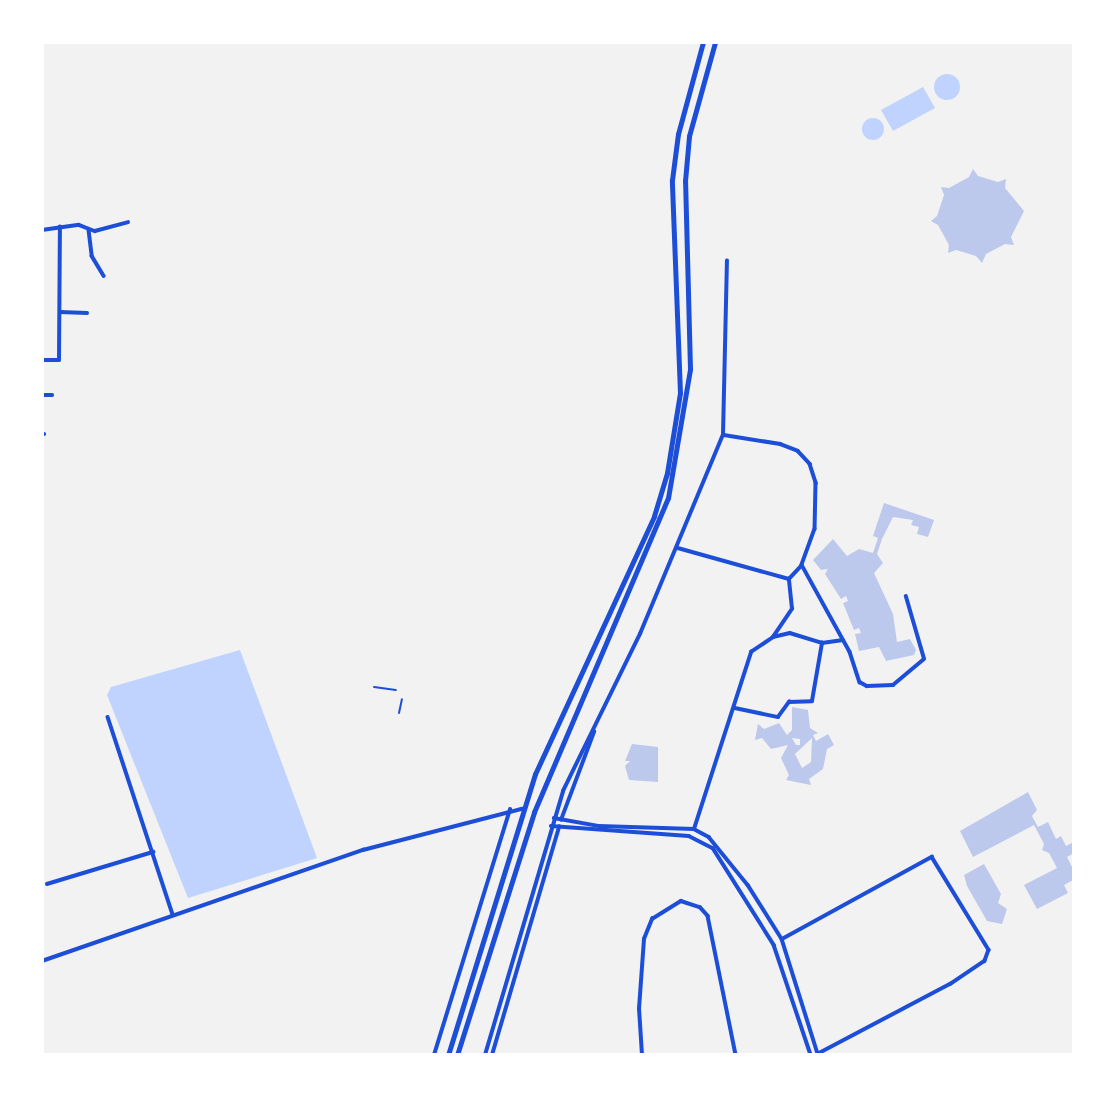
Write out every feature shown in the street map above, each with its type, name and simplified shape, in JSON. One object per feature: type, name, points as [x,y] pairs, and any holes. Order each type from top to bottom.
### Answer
[{"type":"main road","points":[[448,1055],[522,809],[654,516],[667,473],[680,393],[671,180],[678,134],[703,42]]},
{"type":"main road","points":[[457,1055],[534,812],[668,498],[690,369],[684,181],[689,136],[715,42]]},
{"type":"street","points":[[42,230],[79,225],[89,230],[128,222]]},
{"type":"street","points":[[42,360],[59,360],[60,227]]},
{"type":"street","points":[[89,230],[92,256],[104,276]]},
{"type":"street","points":[[492,1055],[561,821],[595,730],[678,548],[723,435],[727,261]]},
{"type":"street","points":[[60,312],[87,313]]},
{"type":"street","points":[[42,395],[52,395]]},
{"type":"street","points":[[694,829],[735,708],[748,658],[773,637],[792,608],[789,579],[802,565],[815,529],[816,483],[810,464],[798,451],[780,444],[723,435]]},
{"type":"street","points":[[678,548],[789,579]]},
{"type":"street","points":[[802,565],[844,640],[860,682],[881,687],[902,680],[924,655],[906,597]]},
{"type":"street","points":[[773,637],[789,633],[822,643],[844,640]]},
{"type":"street","points":[[735,708],[781,716],[789,702],[812,701],[822,643]]},
{"type":"street","points":[[108,718],[173,915]]},
{"type":"street","points":[[485,1055],[551,826],[584,743],[595,730]]},
{"type":"street","points":[[42,961],[363,850],[522,809]]},
{"type":"street","points":[[434,1055],[510,810]]},
{"type":"street","points":[[554,818],[561,821],[694,829],[709,837],[725,854],[782,939],[818,1055],[951,984],[985,961],[989,950],[932,857],[782,939]]},
{"type":"street","points":[[551,826],[689,836],[713,848],[774,945],[811,1055]]},
{"type":"street","points":[[47,884],[153,852]]},
{"type":"street","points":[[642,1055],[639,1009],[645,939],[652,919],[681,901],[699,907],[708,916],[736,1055]]},
{"type":"lane","points":[[374,687],[396,690]]},
{"type":"lane","points":[[399,713],[401,699]]},
{"type":"water","points":[[947,74],[956,78],[960,87],[956,96],[947,100],[938,96],[934,87],[938,78]]},
{"type":"water","points":[[923,87],[935,108],[893,131],[881,110]]},
{"type":"water","points":[[873,118],[881,121],[884,129],[881,137],[873,140],[865,137],[862,129],[865,121]]},
{"type":"water","points":[[240,650],[317,858],[188,898],[107,695],[111,687]]},
{"type":"building","points":[[973,169],[978,176],[998,182],[1006,179],[1005,188],[1024,211],[1011,237],[1014,245],[1005,244],[986,254],[982,263],[976,256],[956,250],[948,253],[949,245],[938,225],[931,221],[937,216],[944,195],[941,187],[949,188],[969,177]]},
{"type":"building","points":[[884,503],[934,520],[928,537],[917,534],[919,527],[911,525],[913,520],[893,517],[882,539],[877,554],[883,563],[874,573],[893,614],[897,642],[910,639],[916,650],[914,655],[886,661],[879,647],[859,651],[855,634],[861,633],[859,628],[854,630],[843,603],[848,601],[846,596],[841,599],[825,574],[828,569],[821,570],[813,560],[833,539],[847,556],[859,549],[873,553],[878,538],[873,536]]},
{"type":"building","points":[[792,707],[808,710],[810,728],[818,733],[813,735],[816,741],[828,734],[834,745],[827,749],[823,769],[809,779],[811,785],[786,780],[789,775],[781,758],[788,745],[771,749],[762,738],[755,740],[758,724],[764,729],[779,723],[787,735],[792,730]],"holes":[[[792,738],[800,739],[800,745],[796,745]],[[812,738],[811,762],[802,768],[795,754]]]},
{"type":"building","points":[[632,744],[658,747],[658,782],[629,780],[625,766],[630,761],[625,761]]},
{"type":"building","points":[[1028,792],[1037,810],[1032,816],[1038,827],[1048,822],[1056,839],[1061,836],[1066,846],[1074,842],[1074,853],[1067,857],[1074,871],[1073,880],[1064,885],[1068,893],[1037,909],[1024,885],[1057,868],[1049,853],[1042,850],[1044,844],[1034,825],[973,857],[960,831]]},
{"type":"building","points":[[984,864],[1001,894],[998,903],[1007,909],[1002,924],[987,921],[967,886],[964,875]]}]
